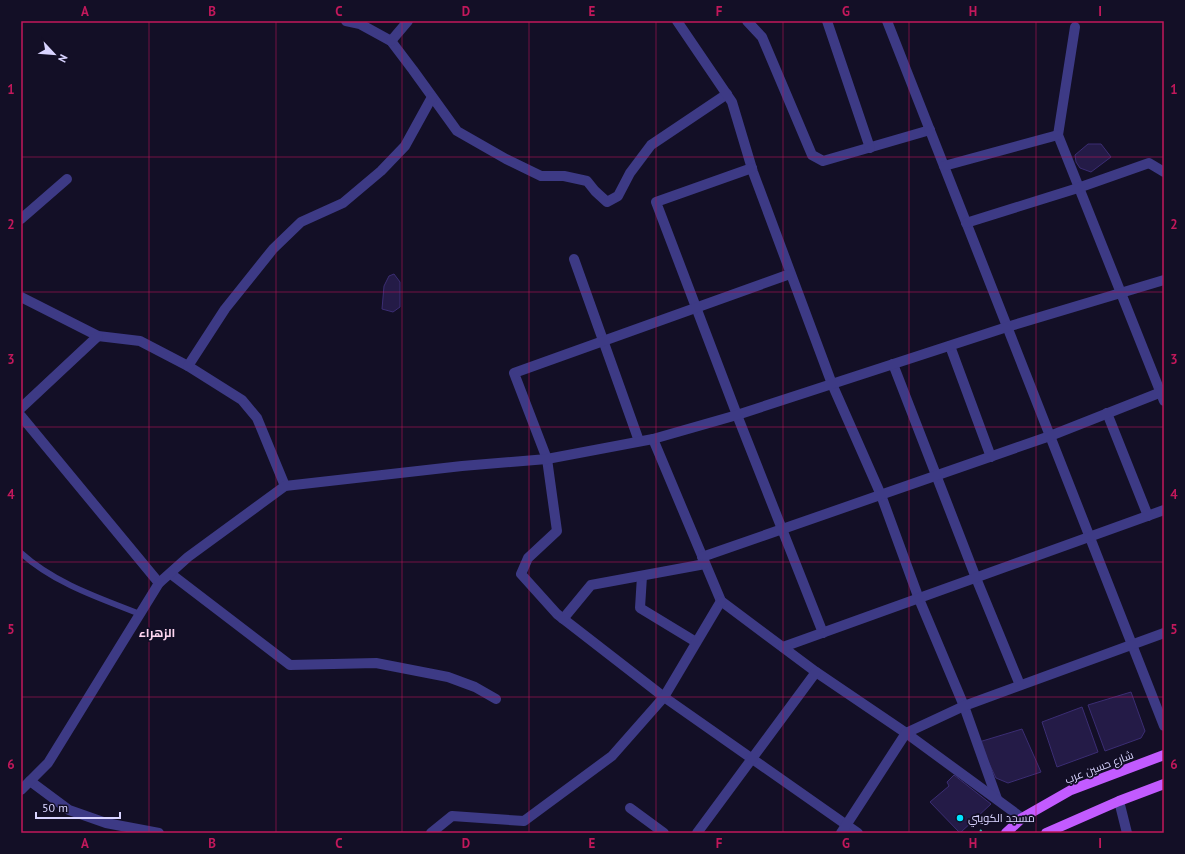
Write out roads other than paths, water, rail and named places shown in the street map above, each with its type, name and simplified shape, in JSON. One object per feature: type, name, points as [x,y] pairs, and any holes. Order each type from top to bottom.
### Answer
[{"type":"main road","name":"شارع حسين عرب","points":[[1006,833],[1022,818],[1071,790],[1164,755]]},
{"type":"main road","points":[[1046,833],[1118,801],[1164,784]]},
{"type":"street","points":[[346,21],[360,24],[391,41],[456,131],[540,176],[564,176],[587,180],[594,191],[607,202],[618,196],[630,173],[650,144],[727,94]]},
{"type":"street","points":[[391,41],[408,21]]},
{"type":"street","points":[[676,21],[732,102],[752,168],[790,274],[832,384],[881,495],[919,599],[964,706],[997,799]]},
{"type":"street","points":[[747,21],[762,37],[812,155],[823,161],[930,130]]},
{"type":"street","points":[[827,21],[870,148]]},
{"type":"street","points":[[887,21],[1164,726]]},
{"type":"street","points":[[563,619],[591,585],[642,576],[704,561],[782,529],[1050,436],[1107,413],[1163,394],[1078,188],[1058,135],[1075,26]]},
{"type":"street","points":[[188,366],[225,309],[273,249],[301,222],[343,203],[381,171],[405,146],[432,97]]},
{"type":"street","points":[[944,166],[1058,135]]},
{"type":"street","points":[[966,223],[1149,164],[1164,172]]},
{"type":"street","points":[[752,168],[656,202],[737,415],[823,633]]},
{"type":"street","points":[[21,218],[67,179]]},
{"type":"street","points":[[574,259],[639,441]]},
{"type":"street","points":[[790,274],[514,373],[547,459],[557,531],[528,558],[521,574],[557,614],[664,697],[752,758],[844,829],[858,833]]},
{"type":"street","points":[[21,790],[48,763],[159,583],[171,574],[188,557],[284,486],[462,466],[547,459],[653,439],[737,415],[1007,327],[1164,280]]},
{"type":"street","points":[[21,297],[98,336],[140,341],[188,366],[242,400],[257,418],[284,486]]},
{"type":"street","points":[[21,408],[98,336]]},
{"type":"street","points":[[950,346],[991,456]]},
{"type":"street","points":[[893,364],[976,578],[1020,685]]},
{"type":"street","points":[[1107,413],[1148,516]]},
{"type":"street","points":[[21,416],[159,583]]},
{"type":"street","points":[[653,439],[720,601],[816,672],[906,733],[1022,818]]},
{"type":"street","points":[[783,647],[1164,510]]},
{"type":"street","points":[[171,574],[290,665],[376,663],[448,677],[475,687],[496,700]]},
{"type":"street","points":[[642,576],[640,608],[696,642]]},
{"type":"street","points":[[430,833],[452,816],[524,821],[612,756],[664,697],[720,601]]},
{"type":"street","points":[[844,829],[906,733],[964,706],[1164,634]]},
{"type":"street","points":[[697,833],[816,672]]},
{"type":"street","points":[[30,781],[69,810],[105,828],[159,833]]},
{"type":"street","points":[[1118,801],[1127,833]]},
{"type":"street","points":[[630,808],[664,833]]},
{"type":"lane","points":[[21,553],[30,562],[87,593],[140,614]]},
{"type":"place","name":"مسجد الكويتي","points":[[960,818]]},
{"type":"district","name":"الزهراء","points":[[157,633]]}]
